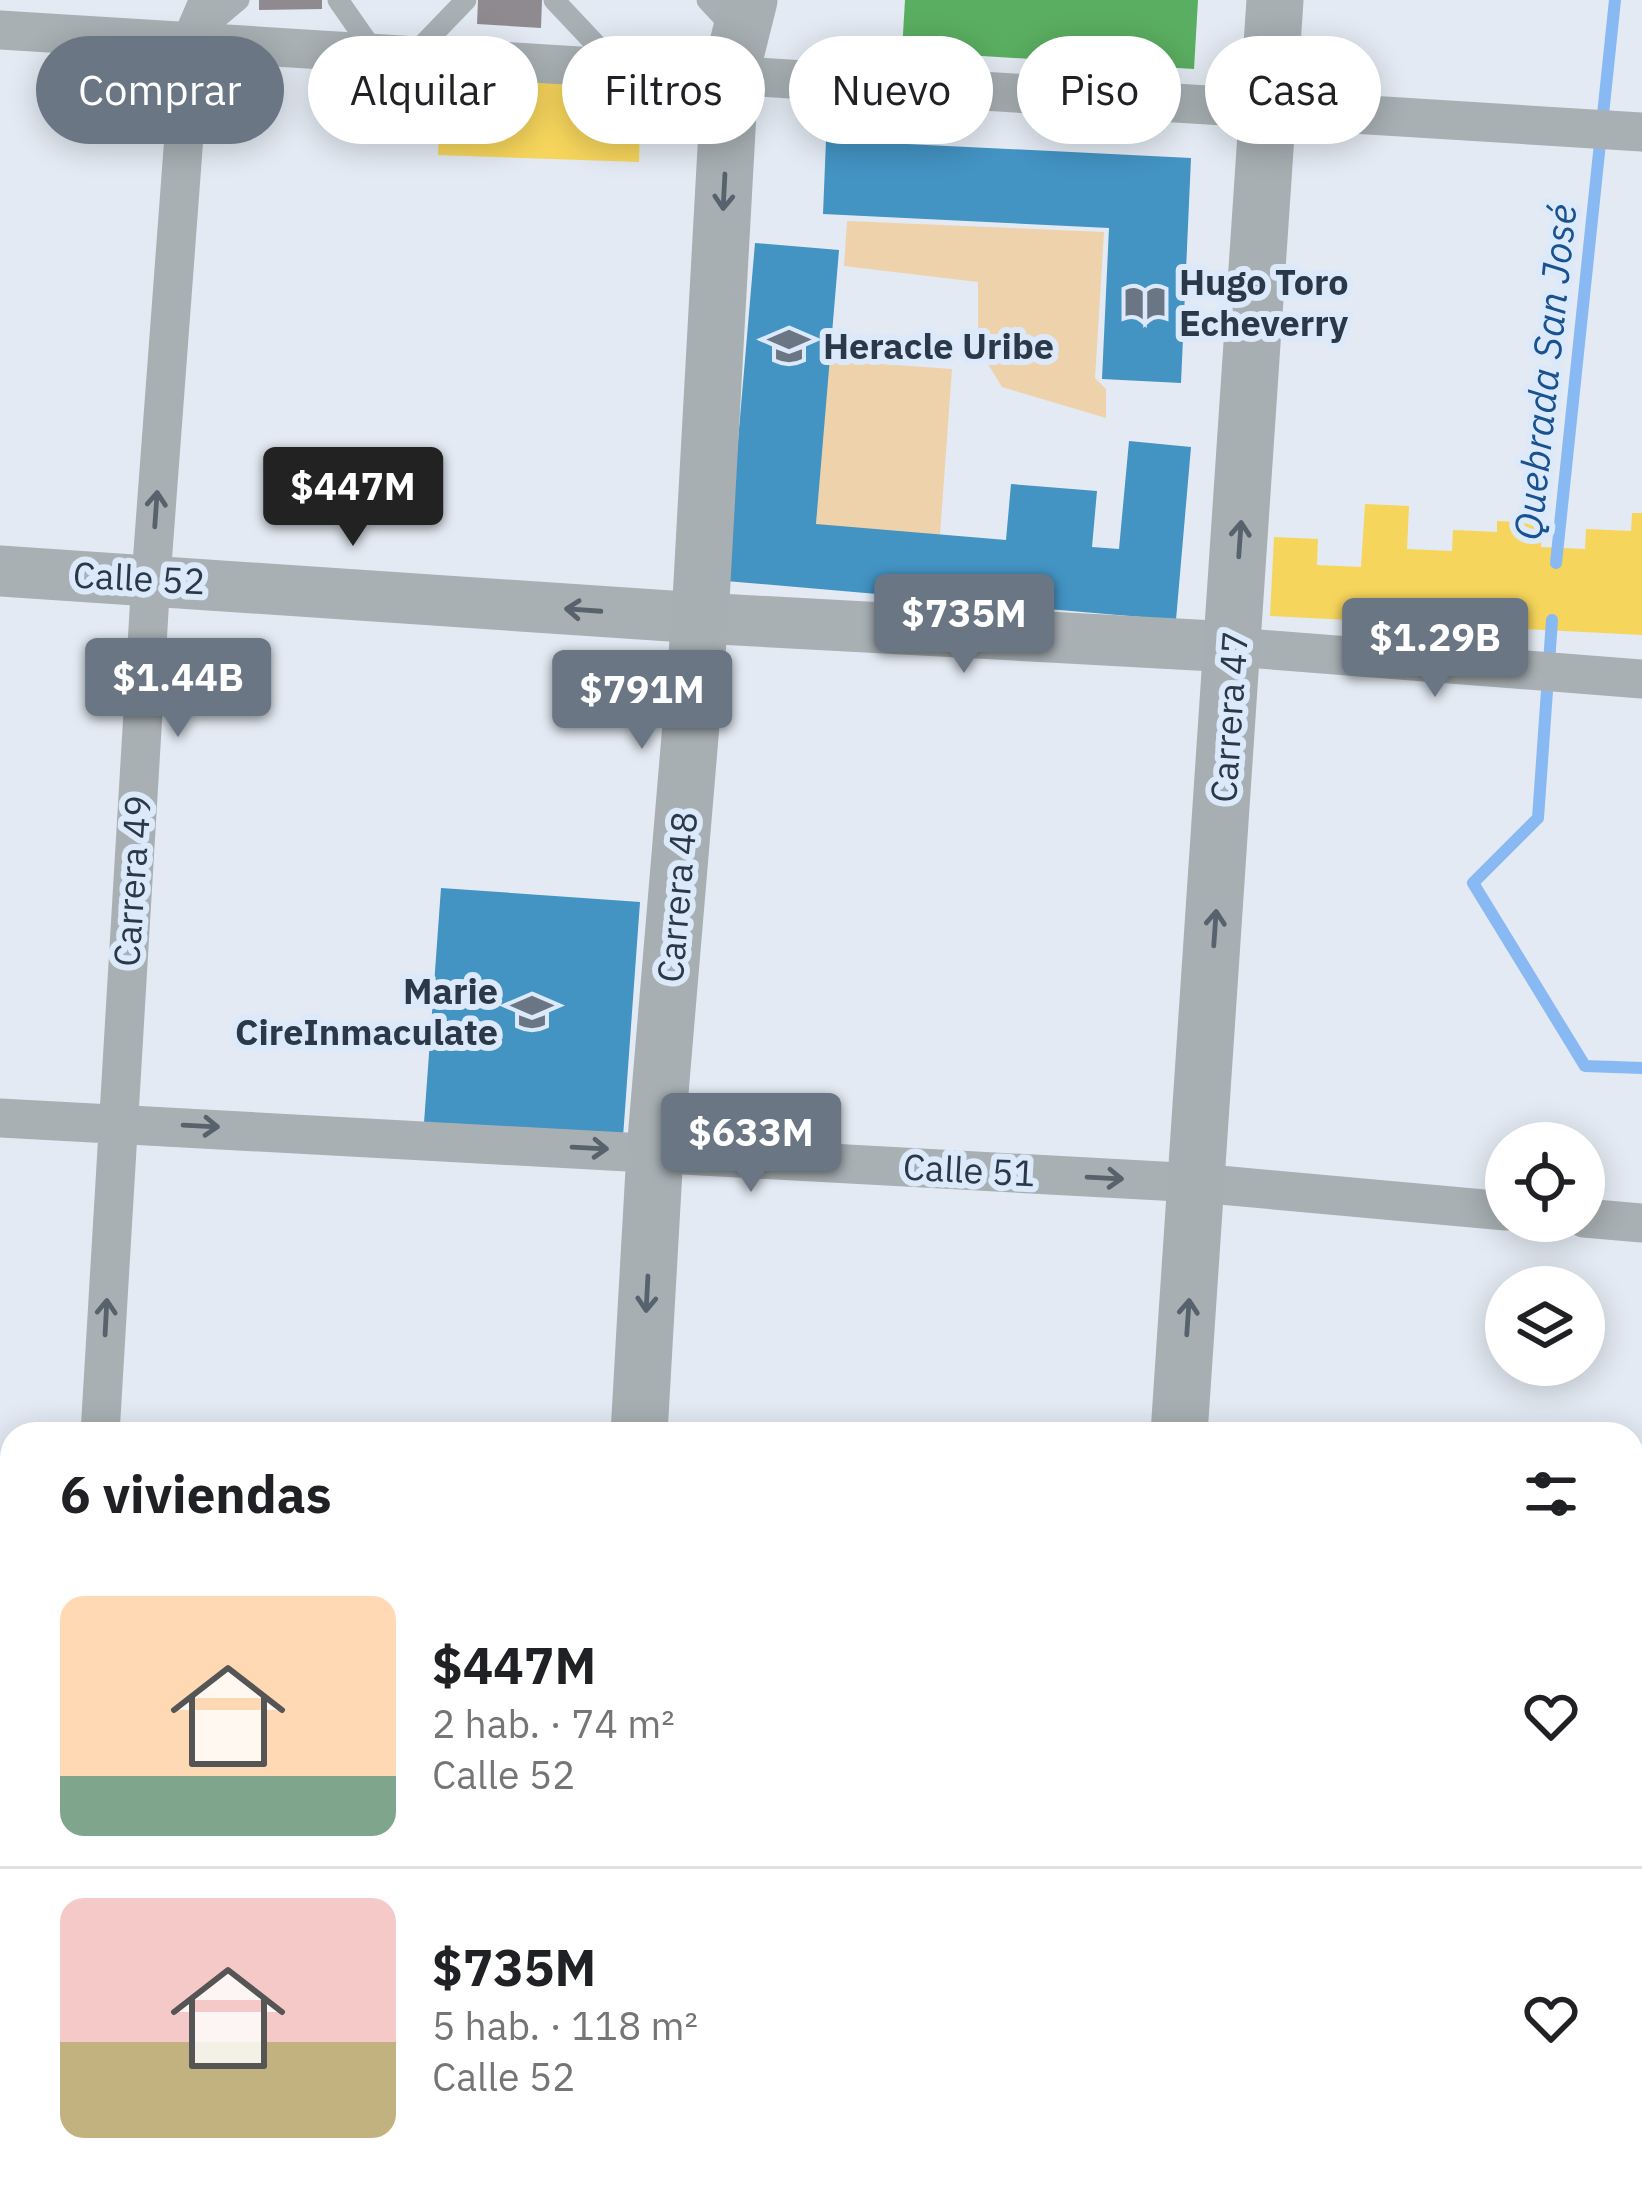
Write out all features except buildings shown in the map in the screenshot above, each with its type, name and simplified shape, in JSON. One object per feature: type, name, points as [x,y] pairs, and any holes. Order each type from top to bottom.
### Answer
[{"type":"main road","name":"Carrera 47","points":[[1273,36],[1275,0]]},
{"type":"main road","name":"Carrera 48","points":[[640,1422],[656,1152],[700,618],[730,21]]},
{"type":"main road","name":"Carrera 47","points":[[1180,1422],[1266,144]]},
{"type":"street","name":"Carrera 49","points":[[179,0],[189,36]]},
{"type":"street","name":"Carrera 49","points":[[196,36],[228,1]]},
{"type":"street","points":[[694,36],[730,21],[1205,99]]},
{"type":"street","points":[[0,30],[96,36]]},
{"type":"street","points":[[1381,116],[1642,132]]},
{"type":"street","name":"Carrera 49","points":[[101,1422],[151,578],[183,144]]},
{"type":"street","name":"Calle 52","points":[[0,571],[700,618],[1233,646],[1642,680]]},
{"type":"street","name":"Calle 51","points":[[0,1118],[1198,1183],[1485,1209]]},
{"type":"street","points":[[1605,1220],[1642,1223]]},
{"type":"lane","points":[[338,0],[375,36]]},
{"type":"lane","points":[[418,36],[466,0]]},
{"type":"lane","points":[[554,0],[588,36]]},
{"type":"shaded area","points":[[847,221],[1104,232],[1095,378],[1106,389],[1106,418],[1002,387],[978,348],[978,282],[844,266]]},
{"type":"shaded area","points":[[828,360],[952,369],[940,535],[816,526]]},
{"type":"waterway","name":"Quebrada San José","points":[[1556,563],[1615,0]]},
{"type":"waterway","name":"Quebrada San José","points":[[1552,620],[1538,818],[1473,883],[1585,1066],[1642,1068]]},
{"type":"place","name":"Hugo Toro Echeverry","points":[[1145,303]]},
{"type":"place","name":"Heracle Uribe","points":[[789,346]]},
{"type":"place","name":"Marie CireInmaculate","points":[[532,1012]]}]
